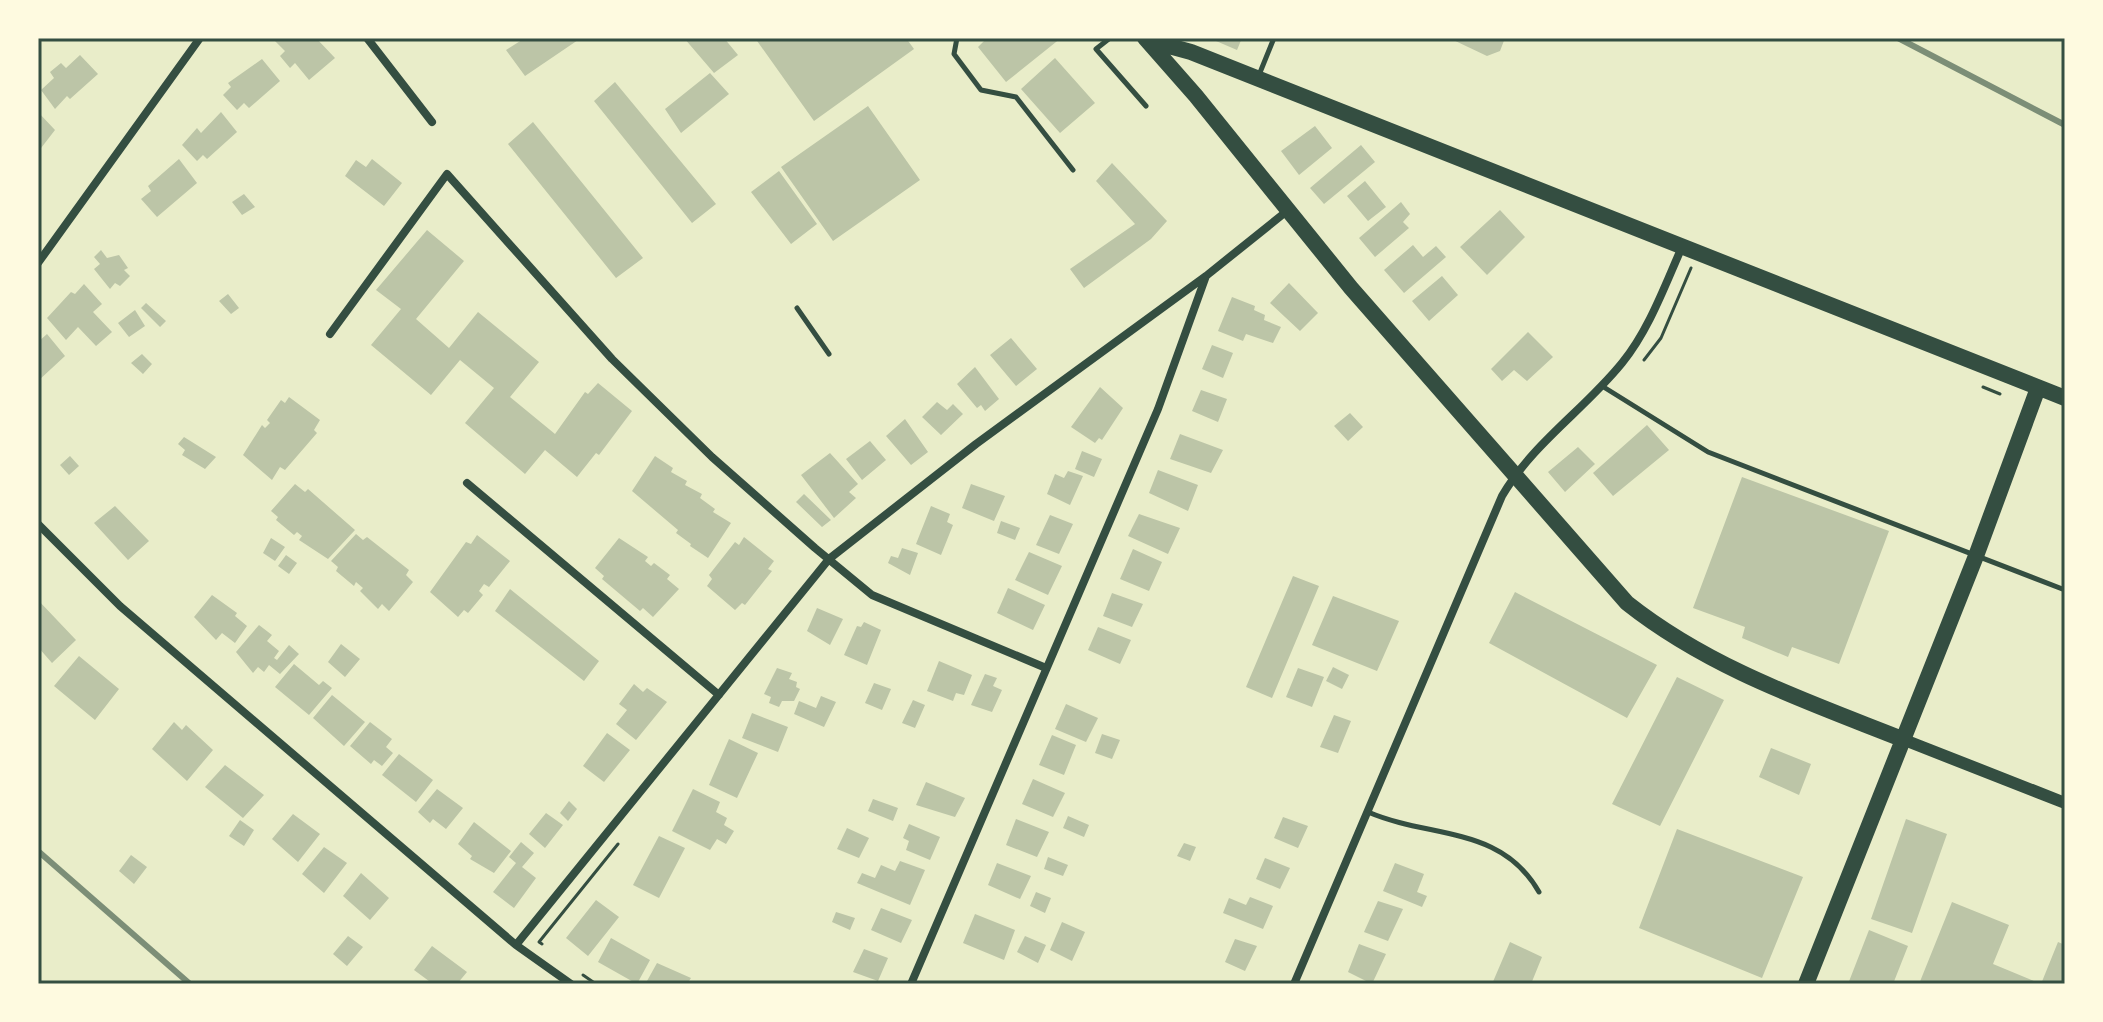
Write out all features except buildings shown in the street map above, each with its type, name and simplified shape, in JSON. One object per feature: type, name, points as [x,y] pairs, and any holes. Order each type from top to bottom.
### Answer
[{"type":"main road","points":[[1145,39],[1199,56],[2065,398]]},
{"type":"main road","points":[[1145,39],[1179,75],[1287,211],[1590,565],[1627,603],[1655,625],[1731,669],[1902,739]]},
{"type":"main road","points":[[1179,75],[1199,56]]},
{"type":"main road","points":[[1806,984],[1976,556],[2038,388]]},
{"type":"street","points":[[38,263],[200,38]]},
{"type":"street","points":[[367,38],[432,122]]},
{"type":"street","points":[[330,334],[447,174],[612,359],[712,457],[872,595],[1046,668]]},
{"type":"street","points":[[516,945],[829,559],[976,444],[1206,276],[1287,211]]},
{"type":"street","points":[[1294,984],[1514,475],[1528,457],[1624,361],[1642,332],[1682,247]]},
{"type":"street","points":[[911,984],[1158,409],[1206,276]]},
{"type":"street","points":[[467,483],[719,695]]},
{"type":"street","points":[[38,524],[120,606],[516,945],[571,984]]},
{"type":"street","points":[[1902,739],[2065,803]]},
{"type":"lane","points":[[957,38],[954,54],[981,90],[1016,97],[1073,170]]},
{"type":"lane","points":[[1110,38],[1096,49],[1146,106]]},
{"type":"lane","points":[[1257,80],[1274,38]]},
{"type":"lane","points":[[797,308],[829,354]]},
{"type":"lane","points":[[1601,386],[1708,452],[2065,590]]},
{"type":"lane","points":[[1368,812],[1397,824],[1444,833],[1502,850],[1526,870],[1539,892]]},
{"type":"path","points":[[1642,361],[1661,338],[1690,268],[1705,274]]},
{"type":"path","points":[[1971,382],[2000,394]]},
{"type":"path","points":[[549,950],[539,942],[623,837]]},
{"type":"path","points":[[579,973],[596,984]]},
{"type":"railway","points":[[1898,38],[2065,125]]},
{"type":"railway","points":[[38,851],[190,984]]}]
